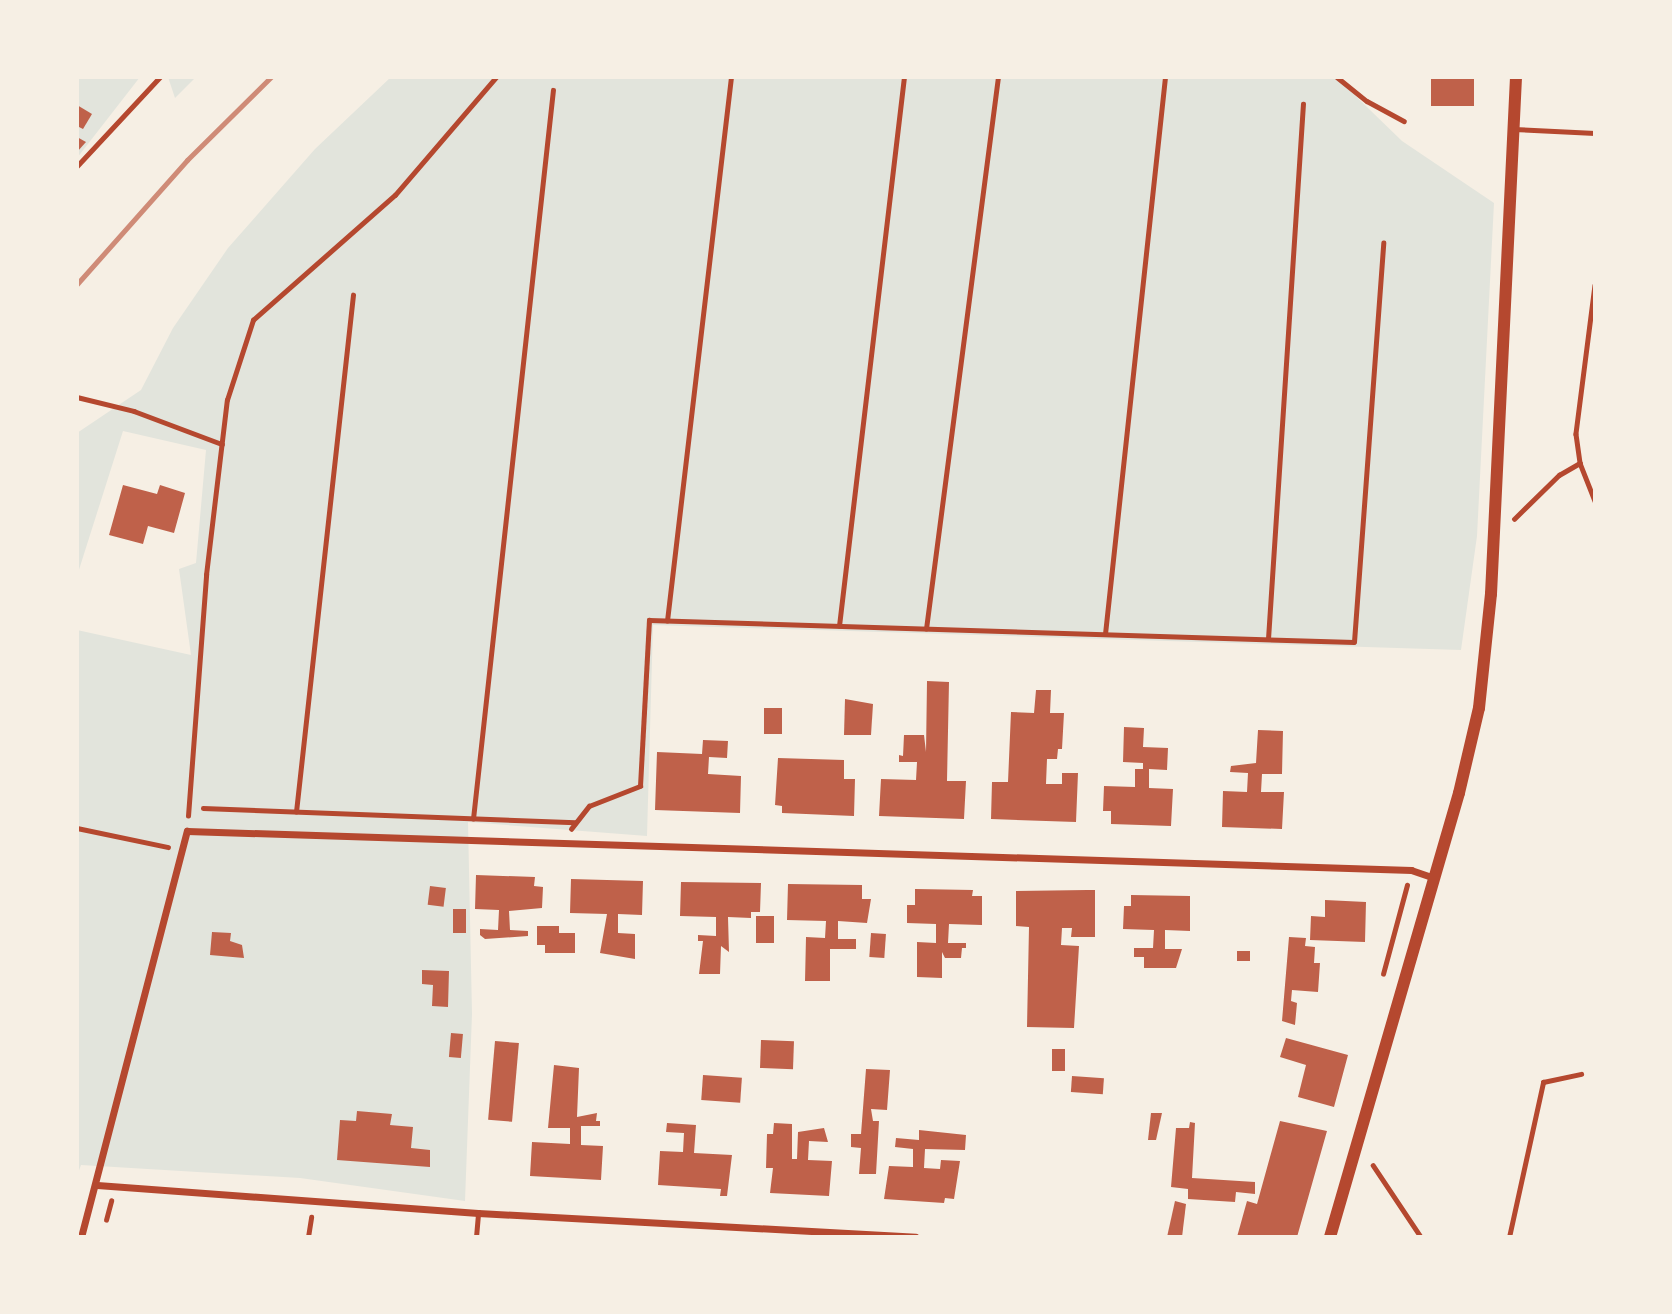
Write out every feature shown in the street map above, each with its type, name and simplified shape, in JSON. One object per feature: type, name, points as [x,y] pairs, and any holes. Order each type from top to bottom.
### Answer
[{"type":"street","points":[[1330,1237],[1434,878],[1479,708],[1486,651],[1516,77]]},
{"type":"street","points":[[81,1237],[97,1185],[187,831],[1411,870],[1434,878]]},
{"type":"street","points":[[97,1185],[478,1213],[915,1237]]},
{"type":"lane","points":[[1513,129],[1595,133]]},
{"type":"lane","points":[[1509,1237],[1543,1082],[1581,1074]]},
{"type":"lane","points":[[476,1237],[478,1213]]},
{"type":"path","points":[[77,166],[160,77]]},
{"type":"path","points":[[187,831],[206,575],[227,400],[253,320],[395,195],[496,77]]},
{"type":"path","points":[[667,621],[731,77]]},
{"type":"path","points":[[839,626],[904,77]]},
{"type":"path","points":[[926,629],[998,77]]},
{"type":"path","points":[[1105,634],[1165,77]]},
{"type":"path","points":[[1337,77],[1367,101],[1404,121]]},
{"type":"path","points":[[473,818],[553,90]]},
{"type":"path","points":[[1268,639],[1303,104]]},
{"type":"path","points":[[570,843],[575,822],[589,806],[640,786],[649,620],[1354,642],[1383,243]]},
{"type":"path","points":[[1595,285],[1576,434],[1580,463],[1595,500]]},
{"type":"path","points":[[296,812],[353,295]]},
{"type":"path","points":[[77,397],[134,411],[222,444]]},
{"type":"path","points":[[1513,519],[1559,475],[1580,463]]},
{"type":"path","points":[[203,808],[575,822]]},
{"type":"path","points":[[77,828],[182,850]]},
{"type":"path","points":[[1373,1165],[1421,1237]]},
{"type":"path","points":[[104,1224],[115,1187]]},
{"type":"shaded area","points":[[77,77],[140,77],[77,158]]},
{"type":"shaded area","points":[[168,77],[196,77],[175,98]]},
{"type":"shaded area","points":[[391,77],[1336,77],[1402,141],[1494,203],[1477,536],[1461,650],[653,625],[647,836],[468,822],[472,1014],[465,1201],[300,1178],[81,1165],[77,1176],[77,630],[191,655],[179,569],[196,563],[206,450],[123,431],[77,576],[77,433],[141,390],[173,328],[228,248],[315,149]]},
{"type":"building","points":[[1431,77],[1474,77],[1474,106],[1431,106]]},
{"type":"building","points":[[77,105],[92,114],[83,129],[77,126]]},
{"type":"building","points":[[77,137],[86,142],[77,152]]},
{"type":"building","points":[[123,485],[157,494],[160,485],[185,493],[174,533],[148,526],[143,544],[109,535]]},
{"type":"building","points":[[927,681],[949,682],[947,781],[966,781],[964,819],[879,816],[881,779],[916,780],[917,762],[899,762],[899,755],[903,756],[904,735],[924,735],[926,752]]},
{"type":"building","points":[[1036,690],[1051,690],[1050,713],[1064,713],[1062,749],[1058,749],[1057,759],[1047,759],[1046,784],[1062,784],[1062,773],[1078,773],[1076,822],[991,819],[992,782],[1008,782],[1011,712],[1034,713]]},
{"type":"building","points":[[845,699],[873,704],[871,735],[844,735]]},
{"type":"building","points":[[764,708],[782,708],[782,734],[764,734]]},
{"type":"building","points":[[1124,727],[1144,728],[1143,747],[1168,748],[1167,770],[1149,769],[1149,788],[1173,789],[1171,826],[1111,824],[1111,811],[1103,811],[1104,786],[1135,787],[1135,769],[1143,769],[1143,763],[1123,762]]},
{"type":"building","points":[[1258,730],[1283,731],[1282,774],[1262,774],[1261,792],[1284,792],[1282,829],[1222,827],[1223,791],[1247,792],[1248,773],[1230,772],[1231,766],[1256,763]]},
{"type":"building","points":[[703,740],[728,741],[727,758],[709,757],[708,774],[741,776],[740,813],[655,810],[657,752],[702,754]]},
{"type":"building","points":[[778,758],[844,760],[844,779],[855,779],[854,816],[782,813],[782,806],[775,805]]},
{"type":"building","points":[[476,875],[535,877],[534,886],[543,887],[542,908],[509,911],[510,930],[528,931],[528,936],[485,939],[480,935],[480,929],[498,930],[499,910],[475,909]]},
{"type":"building","points":[[571,879],[643,881],[642,915],[618,914],[618,933],[635,934],[635,959],[600,953],[607,914],[570,913]]},
{"type":"building","points":[[681,882],[761,883],[760,912],[751,912],[751,918],[728,917],[729,952],[721,946],[720,974],[699,974],[703,941],[698,941],[698,935],[716,936],[716,917],[680,916]]},
{"type":"building","points":[[788,884],[862,885],[862,899],[871,899],[867,923],[838,921],[838,939],[856,939],[856,949],[830,949],[830,981],[805,981],[806,937],[825,938],[826,921],[787,920]]},
{"type":"building","points":[[430,886],[446,888],[444,907],[428,905]]},
{"type":"building","points":[[915,889],[973,890],[972,896],[982,896],[982,925],[949,924],[948,943],[966,943],[966,948],[962,948],[961,958],[945,958],[942,952],[942,978],[917,977],[917,942],[936,943],[936,924],[907,923],[907,905],[915,905]]},
{"type":"building","points":[[1095,890],[1095,937],[1071,937],[1072,928],[1062,928],[1061,945],[1079,946],[1074,1028],[1027,1027],[1029,927],[1016,926],[1016,891]]},
{"type":"building","points":[[1131,895],[1190,896],[1190,931],[1165,930],[1165,949],[1182,949],[1176,968],[1144,968],[1144,957],[1134,957],[1134,948],[1153,948],[1154,930],[1123,929],[1124,906],[1131,906]]},
{"type":"building","points":[[1325,900],[1366,902],[1365,942],[1310,940],[1311,916],[1325,917]]},
{"type":"building","points":[[453,909],[466,909],[466,933],[453,933]]},
{"type":"building","points":[[756,916],[774,916],[774,943],[756,943]]},
{"type":"building","points":[[537,926],[559,926],[559,933],[575,933],[575,953],[545,953],[545,945],[537,945]]},
{"type":"building","points":[[212,932],[231,933],[230,941],[242,945],[244,958],[210,955]]},
{"type":"building","points":[[871,933],[886,934],[884,958],[869,957]]},
{"type":"building","points":[[1289,937],[1306,938],[1305,946],[1315,947],[1314,963],[1320,963],[1318,992],[1292,990],[1291,1001],[1297,1003],[1295,1025],[1282,1021]]},
{"type":"building","points":[[1237,951],[1250,951],[1250,961],[1237,961]]},
{"type":"building","points":[[422,970],[449,971],[448,1007],[432,1006],[433,985],[422,984]]},
{"type":"building","points":[[451,1033],[463,1034],[461,1058],[449,1057]]},
{"type":"building","points":[[1286,1038],[1348,1055],[1334,1107],[1298,1097],[1306,1065],[1280,1057]]},
{"type":"building","points":[[761,1040],[794,1041],[793,1069],[760,1068]]},
{"type":"building","points":[[495,1041],[519,1043],[512,1122],[488,1120]]},
{"type":"building","points":[[1052,1049],[1065,1049],[1065,1071],[1052,1071]]},
{"type":"building","points":[[554,1065],[579,1068],[577,1117],[597,1113],[596,1121],[600,1121],[600,1126],[581,1126],[581,1145],[603,1146],[601,1180],[530,1176],[532,1142],[570,1144],[570,1128],[548,1128]]},
{"type":"building","points":[[866,1069],[890,1070],[887,1110],[871,1109],[873,1121],[879,1121],[876,1174],[859,1174],[861,1148],[851,1147],[851,1134],[861,1134]]},
{"type":"building","points":[[703,1075],[742,1078],[740,1103],[701,1100]]},
{"type":"building","points":[[1072,1076],[1104,1078],[1103,1094],[1071,1092]]},
{"type":"building","points":[[357,1111],[392,1114],[390,1125],[413,1127],[411,1148],[430,1150],[430,1167],[337,1160],[340,1120],[356,1121]]},
{"type":"building","points":[[1151,1113],[1162,1113],[1156,1140],[1148,1140]]},
{"type":"building","points":[[1280,1121],[1327,1131],[1297,1237],[1237,1237],[1247,1201],[1257,1204]]},
{"type":"building","points":[[1190,1122],[1195,1123],[1192,1178],[1255,1182],[1255,1194],[1236,1192],[1235,1202],[1188,1199],[1188,1189],[1171,1187],[1176,1128],[1189,1128]]},
{"type":"building","points":[[667,1123],[696,1125],[694,1153],[732,1155],[727,1196],[720,1196],[721,1189],[658,1185],[660,1151],[683,1152],[684,1133],[666,1132]]},
{"type":"building","points":[[774,1123],[792,1124],[792,1159],[797,1159],[798,1132],[824,1128],[828,1142],[809,1141],[808,1160],[832,1161],[829,1196],[770,1193],[773,1168],[766,1168],[767,1134],[773,1134]]},
{"type":"building","points":[[919,1130],[966,1135],[965,1150],[925,1149],[924,1168],[940,1169],[941,1160],[960,1161],[954,1199],[945,1198],[944,1203],[884,1199],[889,1166],[913,1167],[913,1149],[895,1147],[896,1138],[919,1140]]},
{"type":"building","points":[[1175,1201],[1186,1204],[1182,1237],[1167,1237]]},
{"type":"railway","points":[[77,284],[187,160],[271,77]]}]
